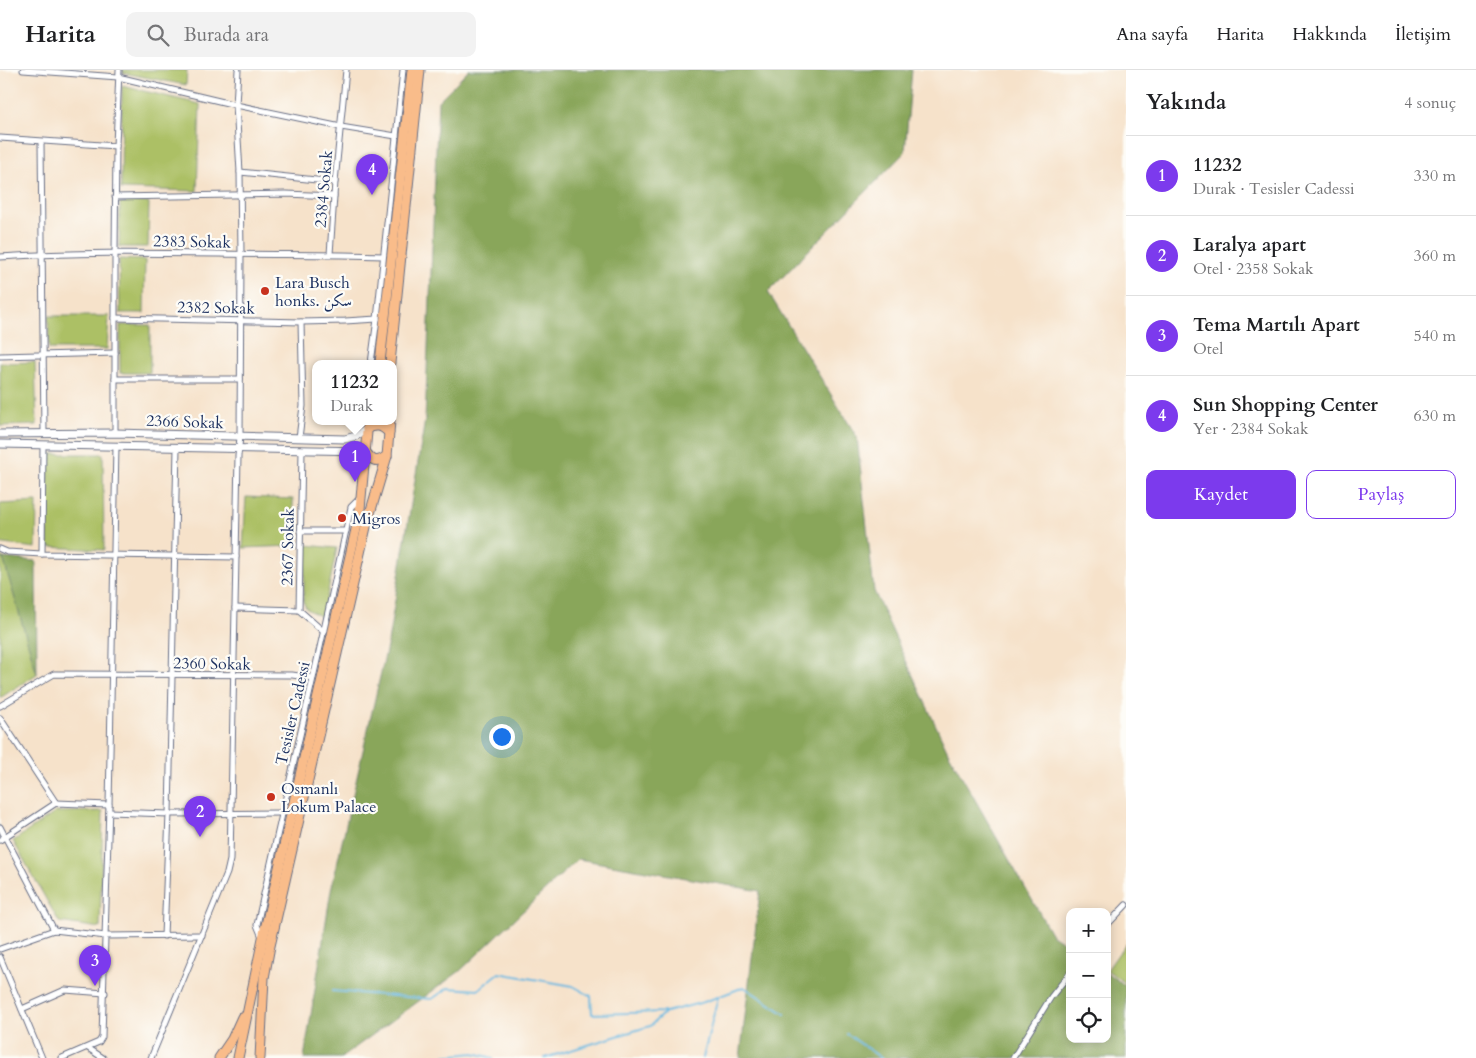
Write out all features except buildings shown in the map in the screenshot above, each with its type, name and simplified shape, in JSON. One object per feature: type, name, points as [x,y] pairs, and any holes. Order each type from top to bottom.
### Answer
[{"type":"main road","points":[[380,360],[412,70]]},
{"type":"main road","points":[[390,360],[420,70]]},
{"type":"main road","points":[[238,1058],[263,938],[357,525],[362,495],[364,451],[368,425],[378,425],[385,428],[389,433]]},
{"type":"main road","points":[[260,1058],[264,978],[270,946],[366,527],[387,456],[390,425]]},
{"type":"main road","points":[[364,451],[369,457],[377,461],[387,456]]},
{"type":"main road","points":[[219,1058],[239,1025],[254,979]]},
{"type":"street","points":[[23,70],[118,77],[236,105],[341,127],[396,136]]},
{"type":"street","points":[[115,433],[115,197],[119,70]]},
{"type":"street","points":[[151,1058],[227,873],[230,860],[238,448],[240,437],[241,254],[240,172],[236,105],[238,70]]},
{"type":"street","name":"2384 Sokak","points":[[330,254],[346,70]]},
{"type":"street","points":[[371,360],[403,70]]},
{"type":"street","points":[[0,138],[116,146]]},
{"type":"street","points":[[41,142],[44,433]]},
{"type":"street","points":[[240,172],[335,182]]},
{"type":"street","points":[[115,197],[240,194],[334,196]]},
{"type":"street","name":"2383 Sokak","points":[[0,257],[42,254],[115,253],[383,256]]},
{"type":"street","name":"2382 Sokak","points":[[115,318],[301,322],[377,319]]},
{"type":"street","points":[[299,438],[303,406],[301,322]]},
{"type":"street","points":[[0,356],[115,353]]},
{"type":"street","points":[[115,379],[240,379]]},
{"type":"street","name":"2366 Sokak","points":[[0,434],[115,433],[345,439],[356,436],[368,425]]},
{"type":"street","name":"2366 Sokak","points":[[0,444],[364,451]]},
{"type":"street","points":[[42,554],[43,445]]},
{"type":"street","points":[[62,1058],[88,1048],[99,1042],[102,1037],[105,993],[116,446]]},
{"type":"street","points":[[164,936],[169,814],[177,448]]},
{"type":"street","name":"2367 Sokak","points":[[302,450],[298,610],[324,632]]},
{"type":"street","name":"Tesisler Cadessi","points":[[263,938],[257,925],[282,813],[352,507],[362,495]]},
{"type":"street","points":[[300,531],[346,531]]},
{"type":"street","points":[[0,549],[6,552],[42,554],[236,557]]},
{"type":"street","points":[[235,608],[298,610]]},
{"type":"street","name":"2360 Sokak","points":[[0,706],[54,674],[292,675],[313,678]]},
{"type":"street","points":[[0,718],[56,803]]},
{"type":"street","points":[[0,840],[56,803],[109,805]]},
{"type":"street","points":[[109,812],[169,814],[282,813]]},
{"type":"street","points":[[0,827],[54,930]]},
{"type":"street","points":[[1111,921],[1126,906]]},
{"type":"street","points":[[0,950],[54,930],[106,936],[202,935]]},
{"type":"street","points":[[0,958],[42,1058]]},
{"type":"street","points":[[1013,1058],[1051,997],[1066,977]]},
{"type":"street","points":[[22,1009],[65,990],[105,993]]},
{"type":"street","points":[[88,1048],[103,1058]]},
{"type":"green space","points":[[123,70],[187,70],[186,85],[123,73]]},
{"type":"green space","points":[[469,70],[912,70],[905,152],[768,292],[857,437],[874,591],[948,752],[1052,935],[1066,944],[1066,1043],[1111,1043],[1111,976],[1126,986],[1126,1058],[740,1058],[760,891],[578,859],[460,971],[341,1058],[304,1058],[331,890],[388,642],[425,420],[438,101]]},
{"type":"green space","points":[[122,86],[200,104],[197,191],[121,189]]},
{"type":"green space","points":[[120,200],[149,203],[148,247],[119,247]]},
{"type":"green space","points":[[119,259],[145,260],[144,313],[120,313]]},
{"type":"green space","points":[[48,316],[109,316],[107,349],[49,349]]},
{"type":"green space","points":[[120,325],[150,325],[150,373],[120,373]]},
{"type":"green space","points":[[35,362],[37,425],[0,426],[0,363]]},
{"type":"green space","points":[[48,454],[103,454],[104,550],[48,547]]},
{"type":"green space","points":[[246,497],[293,499],[293,546],[243,548]]},
{"type":"green space","points":[[37,502],[36,548],[0,543],[0,504]]},
{"type":"green space","points":[[306,545],[337,548],[323,616],[321,617],[307,609],[303,602]]},
{"type":"green space","points":[[0,556],[3,558],[37,674],[0,698]]},
{"type":"green space","points":[[3,558],[36,561],[37,674]]},
{"type":"green space","points":[[103,811],[100,928],[59,922],[13,841],[56,812]]},
{"type":"green space","points":[[1126,943],[1126,984],[1111,973],[1111,964]]},
{"type":"waterway","points":[[332,991],[432,999],[448,988],[478,990],[499,973],[573,986],[591,996],[592,1014],[666,1012],[704,1002],[744,987],[785,1014]]},
{"type":"waterway","points":[[703,1058],[718,997]]},
{"type":"waterway","points":[[545,1058],[650,1026],[665,1012]]},
{"type":"waterway","points":[[847,1034],[881,1058]]},
{"type":"waterway","points":[[422,1058],[474,1053],[493,1058]]},
{"type":"place","name":"Sun Shopping Center","points":[[372,195]]},
{"type":"place","name":"Lara Busch honks. سكن","points":[[265,291]]},
{"type":"place","name":"11232","points":[[355,482]]},
{"type":"place","name":"Migros","points":[[342,518]]},
{"type":"place","name":"Osmanlı Lokum Palace","points":[[271,797]]},
{"type":"place","name":"Laralya apart","points":[[200,837]]},
{"type":"place","name":"Tema Martılı Apart","points":[[95,986]]}]
